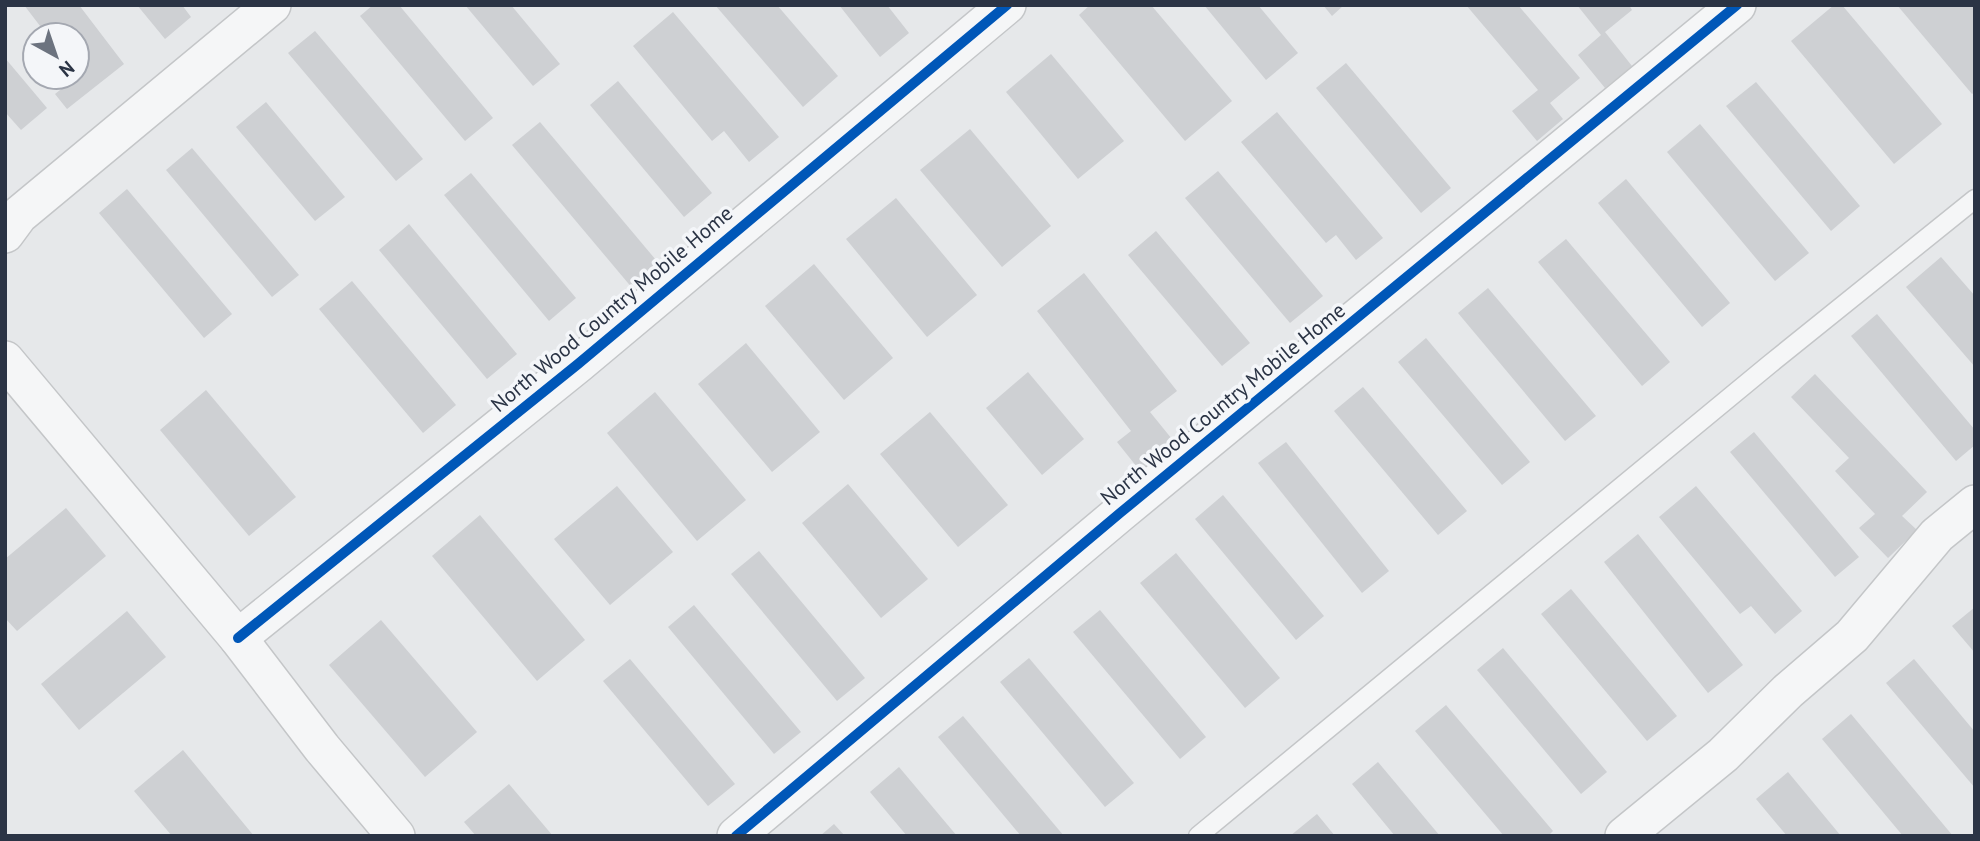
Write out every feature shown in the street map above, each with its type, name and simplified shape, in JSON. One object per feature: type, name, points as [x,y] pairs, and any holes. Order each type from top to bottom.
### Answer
[{"type":"street","points":[[5,234],[19,215],[272,5]]},
{"type":"street","name":"North Wood Country Mobile Home","points":[[238,638],[578,364],[1007,5]]},
{"type":"street","name":"North Wood Country Mobile Home","points":[[736,836],[1120,513],[1737,5]]},
{"type":"street","points":[[5,360],[238,638],[322,748],[396,836]]},
{"type":"street","points":[[1624,836],[1723,755],[1788,691],[1852,636],[1937,535],[1975,504]]},
{"type":"lane","points":[[1198,836],[1975,199]]},
{"type":"building","points":[[24,5],[79,5],[124,64],[91,90],[91,21],[36,21]]},
{"type":"building","points":[[137,5],[182,5],[191,17],[165,39]]},
{"type":"building","points":[[373,5],[399,5],[493,118],[465,141],[360,16]]},
{"type":"building","points":[[465,5],[511,5],[560,64],[533,86]]},
{"type":"building","points":[[715,5],[777,5],[838,76],[803,107]]},
{"type":"building","points":[[839,5],[887,5],[909,33],[880,57]]},
{"type":"building","points":[[1090,5],[1151,5],[1232,101],[1185,141],[1079,15]]},
{"type":"building","points":[[1204,5],[1258,5],[1298,53],[1266,80]]},
{"type":"building","points":[[1323,5],[1344,5],[1332,16]]},
{"type":"building","points":[[1466,5],[1518,5],[1580,78],[1550,103],[1563,119],[1537,141],[1512,111],[1538,90]]},
{"type":"building","points":[[1577,5],[1629,5],[1632,10],[1605,32],[1632,66],[1605,88],[1578,55],[1601,35]]},
{"type":"building","points":[[1834,5],[1842,5],[1942,124],[1894,164],[1791,41]]},
{"type":"building","points":[[1897,5],[1975,5],[1975,92],[1972,94]]},
{"type":"building","points":[[673,12],[779,137],[749,162],[724,131],[712,141],[633,46]]},
{"type":"building","points":[[315,31],[423,159],[396,181],[288,53]]},
{"type":"building","points":[[1051,54],[1124,141],[1078,179],[1006,92]]},
{"type":"building","points":[[5,58],[21,77],[21,91],[33,91],[47,108],[21,130],[5,112]]},
{"type":"building","points":[[1346,63],[1451,188],[1421,213],[1316,88]]},
{"type":"building","points":[[618,81],[712,193],[684,217],[590,105]]},
{"type":"building","points":[[1756,82],[1860,206],[1831,231],[1726,106]]},
{"type":"building","points":[[59,91],[90,91],[67,109],[55,94]]},
{"type":"building","points":[[266,102],[345,197],[315,221],[236,127]]},
{"type":"building","points":[[1277,112],[1383,238],[1356,260],[1336,235],[1326,243],[1241,142]]},
{"type":"building","points":[[540,122],[661,266],[633,289],[512,145]]},
{"type":"building","points":[[1700,124],[1809,253],[1775,281],[1667,152]]},
{"type":"building","points":[[970,129],[1051,226],[1002,267],[920,170]]},
{"type":"building","points":[[192,148],[299,275],[272,297],[166,170]]},
{"type":"building","points":[[1218,171],[1323,296],[1290,323],[1185,198]]},
{"type":"building","points":[[471,173],[576,298],[549,321],[444,195]]},
{"type":"building","points":[[1626,179],[1730,303],[1702,327],[1598,203]]},
{"type":"building","points":[[127,189],[232,314],[204,338],[99,213]]},
{"type":"building","points":[[896,198],[977,295],[927,337],[846,239]]},
{"type":"building","points":[[409,224],[517,354],[487,379],[379,250]]},
{"type":"building","points":[[1156,231],[1250,343],[1222,366],[1128,255]]},
{"type":"building","points":[[1566,239],[1670,362],[1642,386],[1538,262]]},
{"type":"building","points":[[1941,257],[1975,296],[1975,367],[1906,287]]},
{"type":"building","points":[[814,264],[893,358],[844,400],[765,306]]},
{"type":"building","points":[[1084,273],[1177,391],[1150,412],[1176,444],[1141,472],[1117,442],[1131,431],[1037,311]]},
{"type":"building","points":[[352,281],[456,405],[423,433],[319,309]]},
{"type":"building","points":[[1488,288],[1596,416],[1565,441],[1458,313]]},
{"type":"building","points":[[1877,314],[1975,430],[1975,445],[1956,461],[1851,336]]},
{"type":"building","points":[[1426,338],[1530,462],[1502,485],[1398,362]]},
{"type":"building","points":[[746,343],[820,432],[772,472],[698,384]]},
{"type":"building","points":[[1028,372],[1084,439],[1042,475],[986,408]]},
{"type":"building","points":[[1815,374],[1927,492],[1902,516],[1917,530],[1888,558],[1859,528],[1875,514],[1835,471],[1849,458],[1791,397]]},
{"type":"building","points":[[1363,387],[1467,511],[1438,535],[1334,411]]},
{"type":"building","points":[[206,390],[296,497],[249,536],[160,430]]},
{"type":"building","points":[[655,392],[746,500],[697,541],[607,433]]},
{"type":"building","points":[[930,412],[1008,505],[958,547],[880,454]]},
{"type":"building","points":[[1754,432],[1859,557],[1835,577],[1730,452]]},
{"type":"building","points":[[1286,442],[1389,571],[1362,593],[1258,463]]},
{"type":"building","points":[[848,484],[928,579],[881,618],[802,523]]},
{"type":"building","points":[[617,486],[673,552],[610,605],[554,539]]},
{"type":"building","points":[[1696,486],[1802,611],[1775,634],[1751,606],[1740,614],[1659,517]]},
{"type":"building","points":[[1223,495],[1324,616],[1296,640],[1195,519]]},
{"type":"building","points":[[66,508],[106,556],[17,631],[5,618],[5,559]]},
{"type":"building","points":[[480,515],[585,640],[537,681],[432,556]]},
{"type":"building","points":[[1638,534],[1743,665],[1708,693],[1604,562]]},
{"type":"building","points":[[759,551],[865,678],[837,701],[731,574]]},
{"type":"building","points":[[1176,553],[1280,678],[1245,708],[1140,583]]},
{"type":"building","points":[[1571,589],[1677,716],[1647,741],[1541,614]]},
{"type":"building","points":[[694,605],[801,732],[774,754],[668,627]]},
{"type":"building","points":[[1975,607],[1975,653],[1952,626]]},
{"type":"building","points":[[1100,610],[1206,737],[1180,759],[1073,632]]},
{"type":"building","points":[[127,611],[166,657],[79,730],[41,684]]},
{"type":"building","points":[[381,620],[477,732],[425,777],[329,665]]},
{"type":"building","points":[[1503,648],[1607,772],[1581,794],[1477,670]]},
{"type":"building","points":[[1029,658],[1134,783],[1105,807],[1000,682]]},
{"type":"building","points":[[630,659],[735,784],[708,806],[603,681]]},
{"type":"building","points":[[1914,659],[1975,732],[1975,788],[1886,683]]},
{"type":"building","points":[[1446,705],[1553,831],[1548,836],[1504,836],[1415,731]]},
{"type":"building","points":[[1851,714],[1953,836],[1903,836],[1822,739]]},
{"type":"building","points":[[963,716],[1064,836],[1021,836],[938,737]]},
{"type":"building","points":[[183,750],[254,836],[172,836],[134,791]]},
{"type":"building","points":[[1378,762],[1440,836],[1395,836],[1352,784]]},
{"type":"building","points":[[899,767],[957,836],[907,836],[870,792]]},
{"type":"building","points":[[1788,772],[1841,836],[1787,836],[1756,799]]},
{"type":"building","points":[[509,784],[553,836],[476,836],[464,822]]},
{"type":"building","points":[[1317,814],[1335,836],[1290,836]]},
{"type":"building","points":[[834,824],[845,836],[820,836]]},
{"type":"cycle path","points":[[238,638],[578,364],[1007,5]]},
{"type":"cycle path","points":[[736,836],[1120,513],[1737,5]]}]
